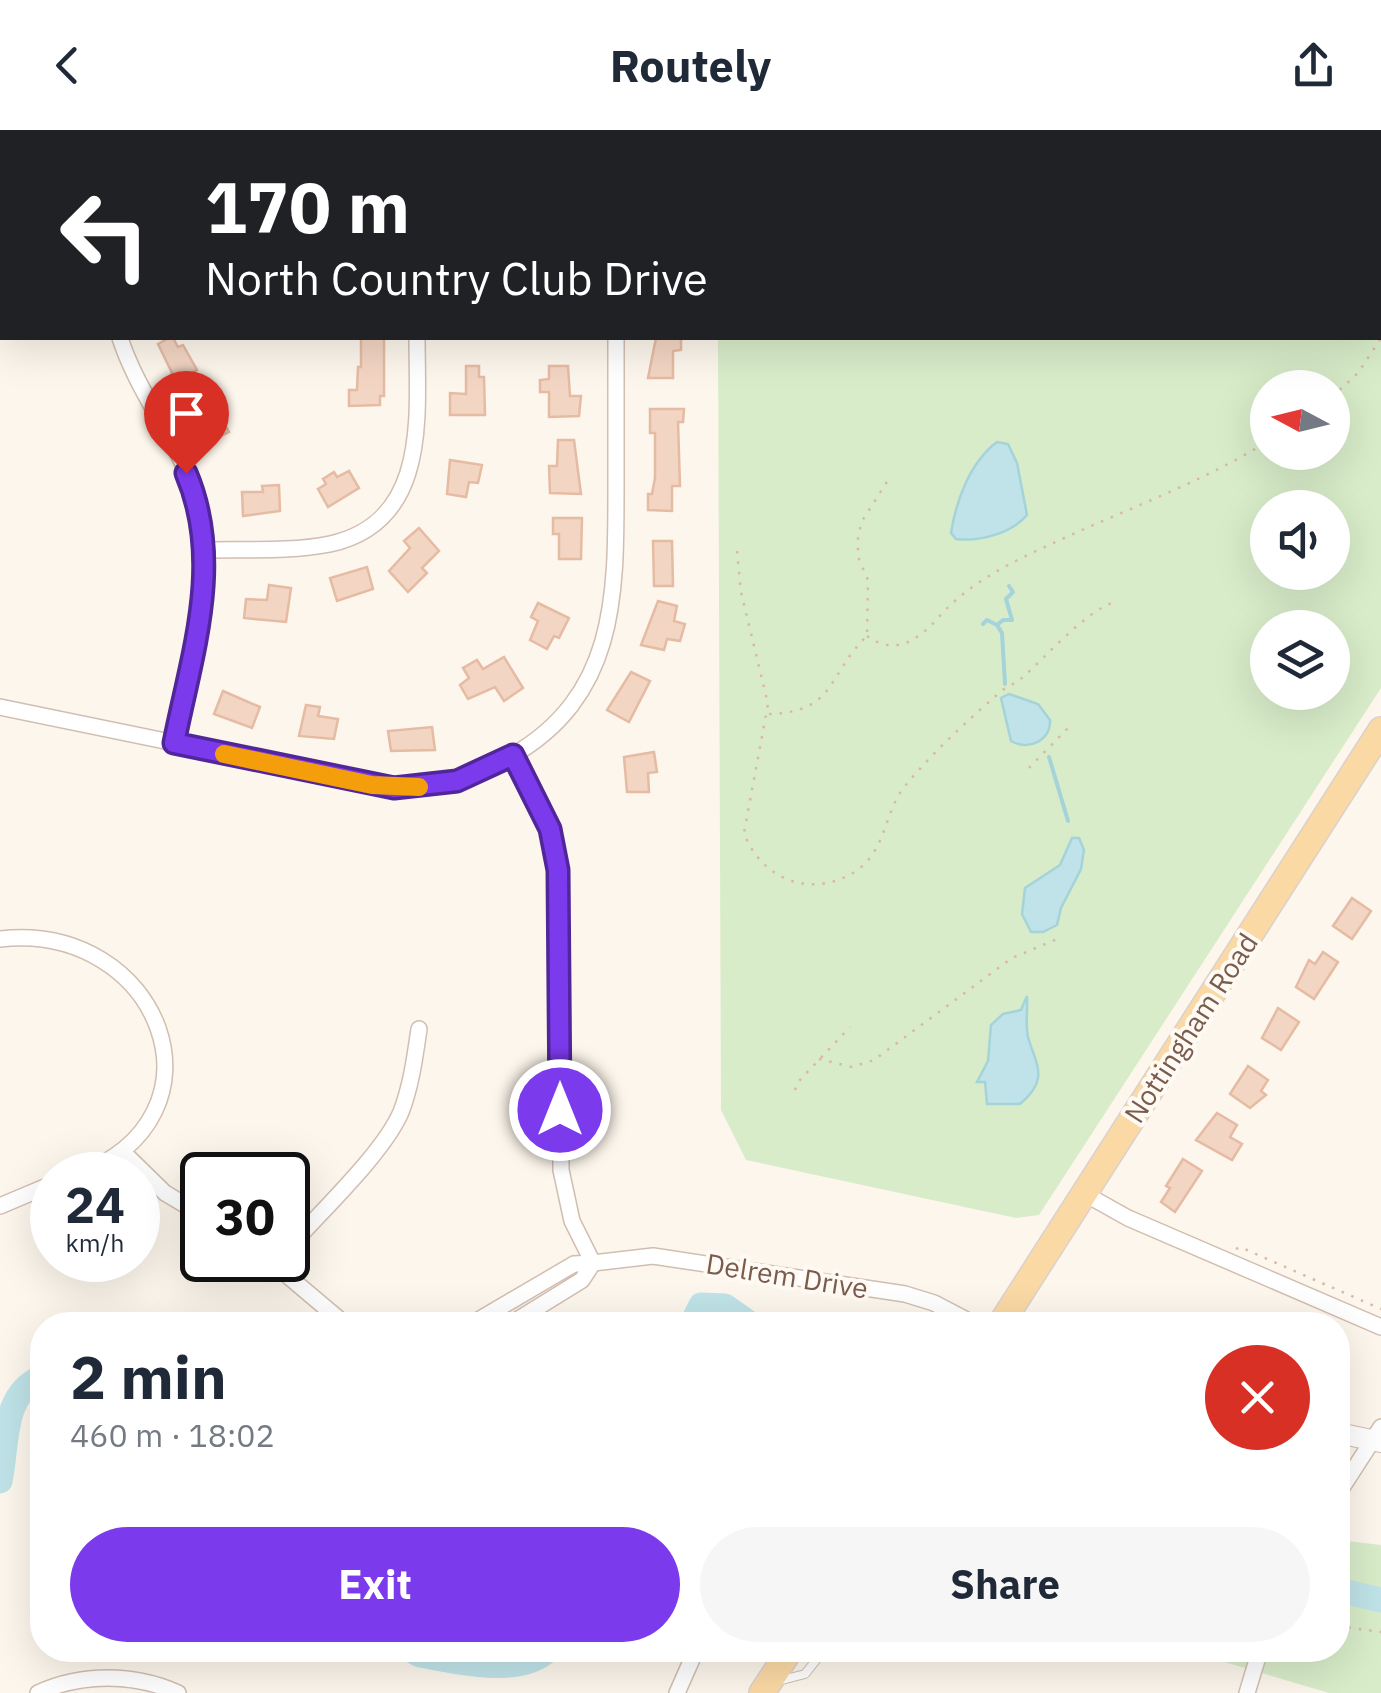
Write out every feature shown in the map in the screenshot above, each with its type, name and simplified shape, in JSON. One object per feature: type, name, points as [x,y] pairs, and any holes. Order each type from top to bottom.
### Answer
[{"type":"main road","name":"Nottingham Road","points":[[1008,1312],[1381,730]]},
{"type":"main road","points":[[765,1687],[782,1662]]},
{"type":"street","points":[[121,340],[197,498],[206,550],[201,610],[174,743]]},
{"type":"street","points":[[206,550],[330,544],[357,533],[386,511],[406,481],[416,445],[416,340]]},
{"type":"street","points":[[0,707],[394,788],[457,781],[513,755],[549,731],[571,706],[608,631],[616,576],[616,340]]},
{"type":"street","points":[[513,755],[542,809],[556,850],[560,890],[561,1170],[572,1221],[593,1263],[582,1280],[530,1312]]},
{"type":"street","points":[[0,938],[49,940],[93,955],[126,976],[149,1004],[163,1040],[163,1077],[152,1113],[124,1152]]},
{"type":"street","points":[[310,1224],[400,1116],[420,1030]]},
{"type":"street","points":[[0,1206],[30,1193]]},
{"type":"street","points":[[1085,1194],[1128,1218],[1346,1312]]},
{"type":"street","name":"Delrem Drive","points":[[492,1312],[574,1264],[653,1256],[905,1294],[951,1312]]},
{"type":"street","points":[[298,1282],[331,1312]]},
{"type":"street","points":[[1350,1314],[1381,1327]]},
{"type":"street","points":[[1350,1434],[1378,1437],[1350,1477]]},
{"type":"street","points":[[677,1693],[691,1662]]},
{"type":"street","points":[[1247,1693],[1256,1662]]},
{"type":"street","points":[[38,1693],[84,1680],[115,1678],[156,1684],[178,1693]]},
{"type":"lane","points":[[765,1687],[804,1674],[814,1662]]},
{"type":"path","points":[[1350,380],[1380,340]]},
{"type":"path","points":[[867,636],[890,648],[908,643],[946,606],[989,576],[1250,451]]},
{"type":"path","points":[[768,714],[802,710],[825,697],[846,659],[867,636],[868,580],[858,557],[858,536],[862,520],[890,478]]},
{"type":"path","points":[[737,551],[741,592],[767,694],[768,714],[744,825],[748,842],[761,862],[782,879],[806,885],[832,881],[855,871],[873,854],[902,789],[953,736],[1108,604],[1118,601]]},
{"type":"path","points":[[1029,768],[1069,727]]},
{"type":"path","points":[[820,1059],[852,1068],[874,1060],[1012,958],[1062,937]]},
{"type":"path","points":[[795,1090],[850,1027]]},
{"type":"path","points":[[1350,1628],[1381,1632]]},
{"type":"green space","points":[[718,340],[1381,340],[1381,688],[1039,1215],[1016,1218],[746,1160],[721,1110]]},
{"type":"green space","points":[[1350,1541],[1381,1545],[1381,1693],[1329,1693],[1224,1662],[1350,1662]]},
{"type":"water","points":[[997,442],[1008,444],[1017,463],[1027,515],[995,535],[956,539],[951,533],[966,483],[979,460]]},
{"type":"water","points":[[1009,694],[1038,704],[1050,720],[1043,739],[1024,745],[1011,741],[1001,698]]},
{"type":"water","points":[[1072,838],[1079,838],[1084,850],[1081,869],[1061,908],[1057,925],[1043,932],[1031,932],[1022,914],[1025,888],[1060,865]]},
{"type":"water","points":[[1027,996],[1027,1032],[1038,1079],[1020,1104],[987,1104],[985,1082],[977,1082],[988,1061],[991,1025],[1003,1014],[1021,1010]]},
{"type":"building","points":[[174,340],[178,347],[183,345],[197,370],[176,381],[158,344]]},
{"type":"building","points":[[361,340],[384,340],[384,396],[380,396],[380,405],[349,406],[349,390],[357,390]]},
{"type":"building","points":[[656,340],[681,340],[681,350],[673,351],[673,378],[648,378]]},
{"type":"building","points":[[466,366],[479,366],[479,377],[484,377],[485,415],[450,415],[450,393],[466,394]]},
{"type":"building","points":[[549,366],[568,366],[570,396],[581,396],[579,416],[549,417],[549,392],[540,392],[540,380],[549,379]]},
{"type":"building","points":[[212,402],[229,432],[212,440],[193,413]]},
{"type":"building","points":[[650,409],[684,409],[683,422],[678,422],[680,486],[672,486],[672,511],[648,510],[648,494],[652,494],[655,478],[655,433],[650,433]]},
{"type":"building","points":[[558,440],[574,440],[581,494],[550,493],[549,466],[557,466]]},
{"type":"building","points":[[450,460],[482,465],[478,483],[469,482],[466,497],[447,494]]},
{"type":"building","points":[[349,471],[359,488],[328,507],[318,489],[326,484],[323,479],[334,472],[337,477]]},
{"type":"building","points":[[279,485],[280,511],[243,516],[242,492],[263,492],[262,486]]},
{"type":"building","points":[[553,518],[582,518],[581,559],[559,559],[559,534],[553,534]]},
{"type":"building","points":[[419,528],[439,551],[422,568],[427,573],[408,592],[389,571],[410,548],[404,541]]},
{"type":"building","points":[[653,541],[672,541],[673,586],[654,586]]},
{"type":"building","points":[[367,567],[373,589],[337,601],[330,578]]},
{"type":"building","points":[[269,585],[291,588],[286,622],[244,618],[246,599],[267,600]]},
{"type":"building","points":[[658,601],[677,606],[674,621],[685,624],[680,641],[667,639],[664,650],[641,645]]},
{"type":"building","points":[[538,603],[569,618],[559,638],[554,636],[547,649],[530,640],[538,621],[531,617]]},
{"type":"building","points":[[504,657],[523,688],[504,701],[495,687],[468,699],[460,685],[469,678],[463,668],[477,660],[483,669]]},
{"type":"building","points":[[631,672],[650,681],[629,722],[607,710]]},
{"type":"building","points":[[223,691],[260,707],[252,728],[214,714]]},
{"type":"building","points":[[306,705],[320,707],[318,716],[338,719],[334,739],[299,736]]},
{"type":"building","points":[[432,727],[435,750],[391,751],[388,731]]},
{"type":"building","points":[[654,752],[657,772],[648,773],[649,792],[627,792],[624,757]]},
{"type":"building","points":[[1352,898],[1371,911],[1352,939],[1333,926]]},
{"type":"building","points":[[1323,952],[1338,962],[1314,999],[1296,987],[1309,960],[1315,964]]},
{"type":"building","points":[[1278,1008],[1299,1022],[1281,1050],[1262,1038]]},
{"type":"building","points":[[1248,1066],[1268,1080],[1261,1091],[1266,1095],[1250,1108],[1230,1094]]},
{"type":"building","points":[[1217,1113],[1237,1125],[1230,1137],[1242,1144],[1232,1160],[1196,1140]]},
{"type":"building","points":[[1183,1159],[1202,1171],[1175,1212],[1161,1202]]},
{"type":"waterway","points":[[983,624],[987,620],[997,625],[1012,620],[1006,599],[1013,592],[1009,586]]},
{"type":"waterway","points":[[997,625],[1002,633],[1005,684]]},
{"type":"waterway","points":[[1049,757],[1068,821]]},
{"type":"waterway","points":[[698,1312],[701,1305],[725,1306],[734,1312]]},
{"type":"waterway","points":[[0,1481],[13,1408],[30,1384]]},
{"type":"waterway","points":[[1350,1593],[1381,1600]]},
{"type":"waterway","points":[[460,1662],[523,1662]]},
{"type":"slow traffic","points":[[224,754],[348,781],[394,788],[419,787]]},
{"type":"route","points":[[186,473],[202,515],[206,568],[174,743],[394,788],[457,781],[513,755],[542,809],[556,850],[560,909],[560,1110]]}]
